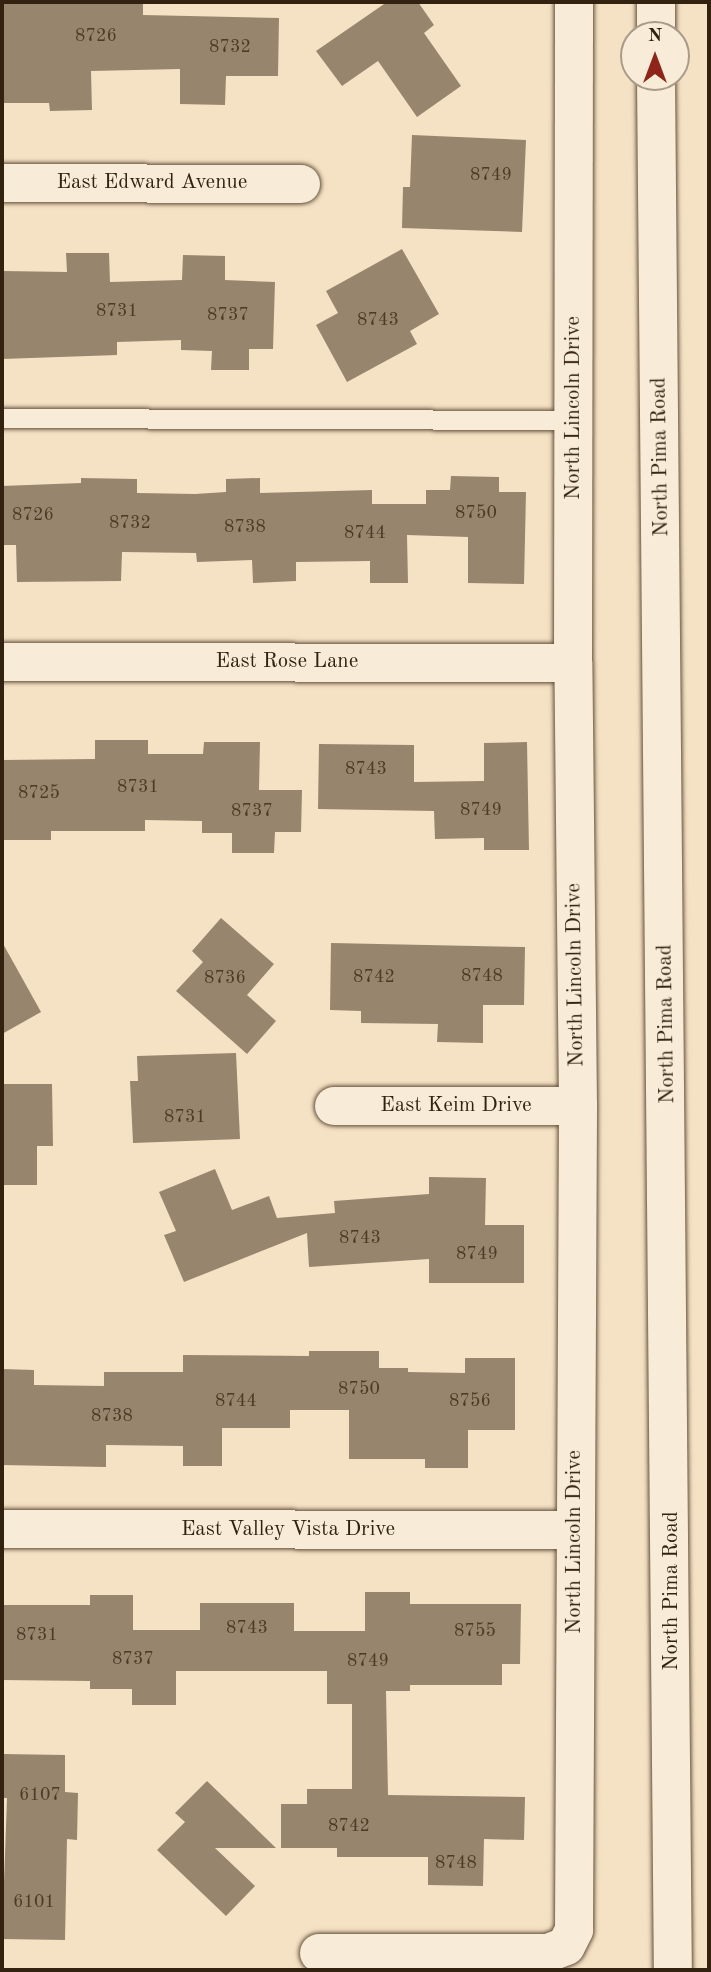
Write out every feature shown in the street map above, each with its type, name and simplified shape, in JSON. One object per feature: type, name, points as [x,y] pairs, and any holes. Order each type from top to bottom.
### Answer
[{"type":"street","name":"North Lincoln Drive","points":[[319,1953],[528,1954],[566,1946],[574,1930],[578,1106],[573,663],[574,2]]},
{"type":"street","points":[[656,2],[656,21]]},
{"type":"street","name":"North Pima Road","points":[[656,91],[673,1970]]},
{"type":"street","name":"East Edward Avenue","points":[[2,183],[301,184]]},
{"type":"street","name":"East Rose Lane","points":[[2,662],[573,663]]},
{"type":"street","name":"East Keim Drive","points":[[334,1106],[578,1106]]},
{"type":"street","name":"East Valley Vista Drive","points":[[2,1529],[575,1530]]},
{"type":"lane","points":[[2,418],[574,420]]},
{"type":"building","points":[[2,2],[143,2],[143,15],[279,18],[278,76],[226,76],[225,105],[180,104],[180,69],[91,71],[92,110],[50,111],[49,103],[2,103]]},
{"type":"building","points":[[387,2],[418,2],[434,25],[424,33],[461,86],[417,117],[378,61],[342,86],[316,51]]},
{"type":"building","points":[[412,135],[526,140],[522,232],[402,228],[403,187],[410,187]]},
{"type":"building","points":[[402,249],[439,314],[410,331],[417,344],[347,382],[316,325],[338,313],[326,291]]},
{"type":"building","points":[[66,253],[109,253],[110,282],[182,280],[183,255],[225,256],[225,280],[275,282],[273,349],[249,349],[249,370],[211,370],[212,351],[181,350],[181,340],[117,342],[117,355],[2,359],[2,271],[67,272]]},
{"type":"building","points":[[451,476],[499,477],[499,492],[526,492],[524,584],[468,583],[468,537],[407,535],[408,583],[370,583],[370,561],[296,562],[296,581],[253,583],[252,560],[197,562],[196,553],[122,552],[121,581],[17,582],[16,545],[2,545],[2,486],[81,483],[81,478],[137,479],[137,493],[195,494],[226,492],[226,479],[260,478],[260,493],[372,490],[372,504],[426,504],[426,490],[450,490]]},
{"type":"building","points":[[95,740],[148,740],[148,754],[203,754],[204,742],[260,742],[259,790],[302,790],[301,832],[275,832],[274,853],[232,853],[232,833],[202,833],[202,821],[145,820],[145,831],[51,831],[51,840],[2,840],[2,760],[95,759]]},
{"type":"building","points":[[527,742],[529,850],[484,850],[484,838],[435,839],[434,811],[318,809],[319,744],[414,745],[414,782],[484,781],[484,743]]},
{"type":"building","points":[[221,918],[274,964],[247,995],[276,1021],[247,1054],[176,991],[203,962],[192,951]]},
{"type":"building","points":[[2,942],[41,1012],[2,1034]]},
{"type":"building","points":[[331,943],[525,947],[524,1005],[483,1005],[483,1043],[437,1042],[438,1024],[361,1023],[361,1011],[330,1010]]},
{"type":"building","points":[[236,1053],[240,1139],[133,1143],[130,1081],[138,1081],[137,1056]]},
{"type":"building","points":[[2,1084],[52,1084],[53,1146],[37,1146],[37,1185],[2,1185]]},
{"type":"building","points":[[215,1169],[232,1210],[269,1196],[277,1218],[335,1213],[334,1201],[429,1194],[429,1177],[486,1178],[485,1225],[524,1225],[524,1283],[429,1283],[429,1259],[309,1267],[307,1233],[184,1282],[164,1235],[176,1231],[159,1192]]},
{"type":"building","points":[[309,1351],[379,1351],[379,1368],[408,1368],[408,1372],[465,1373],[465,1358],[515,1358],[515,1430],[468,1430],[468,1468],[425,1468],[425,1459],[349,1459],[349,1410],[290,1410],[290,1428],[222,1428],[222,1466],[183,1466],[183,1446],[106,1445],[106,1467],[2,1465],[2,1369],[34,1370],[34,1385],[104,1386],[104,1372],[183,1372],[183,1355],[309,1356]]},
{"type":"building","points":[[365,1592],[410,1592],[410,1604],[521,1604],[520,1664],[502,1664],[502,1685],[410,1685],[410,1691],[386,1691],[388,1795],[525,1797],[524,1840],[484,1839],[483,1886],[428,1885],[428,1857],[337,1857],[337,1848],[281,1848],[281,1804],[307,1804],[307,1789],[352,1789],[352,1704],[327,1704],[327,1671],[176,1671],[176,1705],[132,1705],[132,1689],[90,1689],[90,1681],[2,1680],[2,1605],[90,1605],[90,1595],[133,1595],[133,1630],[200,1630],[200,1603],[294,1603],[294,1631],[365,1631]]},
{"type":"building","points":[[2,1754],[65,1755],[65,1792],[78,1793],[77,1840],[67,1839],[65,1940],[2,1939],[7,1798],[2,1798]]},
{"type":"building","points":[[207,1781],[276,1848],[215,1848],[255,1886],[226,1916],[157,1850],[185,1822],[175,1813]]}]
